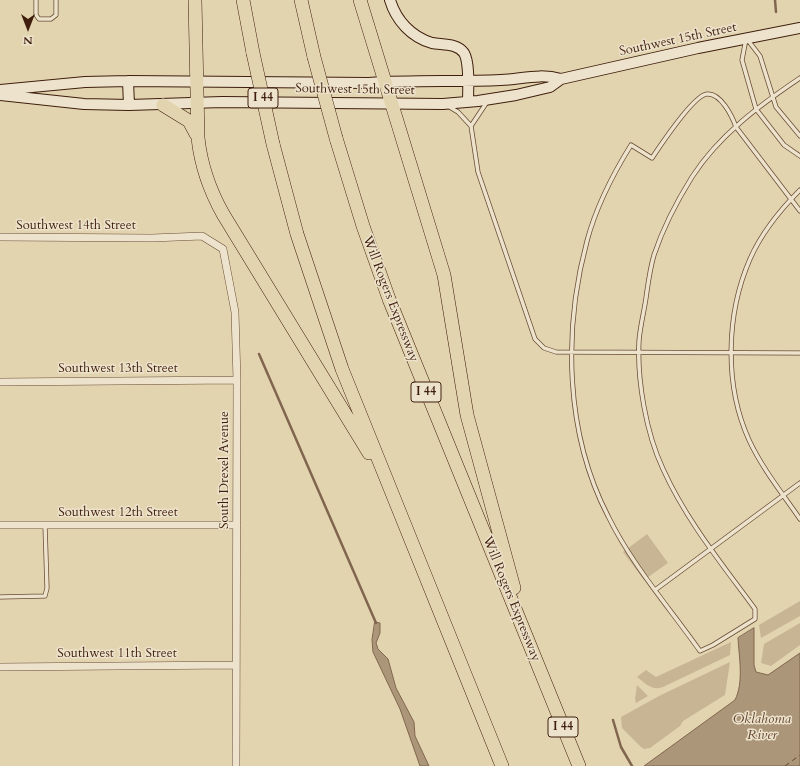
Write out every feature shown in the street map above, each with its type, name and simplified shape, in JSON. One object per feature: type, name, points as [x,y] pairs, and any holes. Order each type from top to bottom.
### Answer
[{"type":"highway","points":[[195,0],[195,81],[198,138],[200,158],[214,198],[328,384],[351,426],[386,480]]},
{"type":"highway","name":"I 44","points":[[243,0],[273,144],[297,234],[315,293],[342,369],[502,766]]},
{"type":"highway","name":"Will Rogers Expressway","points":[[301,0],[314,57],[336,138],[363,226],[389,299],[579,766]]},
{"type":"highway","points":[[360,0],[444,275],[467,416],[528,641]]},
{"type":"highway","points":[[163,105],[189,121],[198,138]]},
{"type":"main road","points":[[390,0],[398,18],[414,35],[431,43],[455,46],[463,52],[466,59],[468,102]]},
{"type":"main road","name":"Southwest 15th Street","points":[[0,95],[84,104],[129,105],[222,102],[443,104],[468,102],[488,100],[550,87],[561,79],[747,38],[800,28]]},
{"type":"main road","name":"Southwest 15th Street","points":[[0,90],[84,82],[128,81],[195,81],[221,83],[386,82],[502,80],[547,75],[561,79]]},
{"type":"main road","points":[[128,81],[129,105]]},
{"type":"street","name":"South Drexel Avenue","points":[[152,238],[202,236],[223,249],[229,270],[235,312],[237,380],[235,666],[236,766]]},
{"type":"street","name":"Southwest 14th Street","points":[[0,237],[152,238]]},
{"type":"street","name":"Southwest 13th Street","points":[[0,382],[237,380]]},
{"type":"street","name":"Southwest 12th Street","points":[[0,525],[237,525]]},
{"type":"street","name":"Southwest 11th Street","points":[[0,667],[235,666]]},
{"type":"lane","points":[[36,0],[36,15],[39,19],[51,19],[56,15],[56,0]]},
{"type":"lane","points":[[747,38],[760,56],[776,107],[800,136]]},
{"type":"lane","points":[[747,38],[742,60],[756,110],[784,145],[800,156]]},
{"type":"lane","points":[[800,78],[756,110],[736,127],[709,155],[693,176],[665,228],[654,256],[639,342],[643,399],[653,442],[662,468],[690,520],[755,609],[756,615],[754,620],[713,645],[700,650],[624,546],[607,515],[589,468],[579,430],[571,352],[574,303],[587,241],[606,190],[631,145],[652,158],[669,132],[695,102],[702,96],[708,94],[715,95],[726,107],[732,116],[736,127],[800,211]]},
{"type":"lane","points":[[471,126],[488,100]]},
{"type":"lane","points":[[443,104],[458,112],[471,126],[478,172],[535,339],[539,345],[551,351],[571,352],[800,353]]},
{"type":"lane","points":[[800,190],[778,215],[751,258],[743,279],[736,308],[732,353],[733,380],[742,420],[758,456],[800,519]]},
{"type":"lane","points":[[655,590],[800,482]]},
{"type":"lane","points":[[0,597],[45,596],[47,588],[45,525]]},
{"type":"shaded area","points":[[647,534],[668,563],[644,580],[623,552]]},
{"type":"shaded area","points":[[800,601],[800,616],[761,638],[759,625]]},
{"type":"shaded area","points":[[800,623],[800,645],[771,666],[761,663],[764,644]]},
{"type":"shaded area","points":[[731,642],[730,655],[663,687],[652,687],[637,677],[646,670],[656,677]]},
{"type":"shaded area","points":[[730,662],[725,695],[683,721],[680,726],[650,748],[644,749],[641,747],[622,728],[621,717],[659,696]]},
{"type":"shaded area","points":[[637,685],[648,696],[636,703],[635,699]]},
{"type":"water","points":[[375,622],[380,623],[380,633],[376,643],[378,649],[388,659],[396,688],[414,722],[415,736],[429,766],[420,766],[400,709],[373,652],[372,640]]},
{"type":"water","name":"Oklahoma River","points":[[754,628],[754,665],[756,672],[768,675],[800,653],[800,766],[644,766],[735,700],[738,693],[740,677],[738,638]]},
{"type":"waterway","points":[[775,0],[776,12]]},
{"type":"waterway","points":[[259,354],[376,623]]},
{"type":"waterway","points":[[613,720],[621,747],[632,766]]},
{"type":"ferry route","points":[[785,766],[800,755]]}]
